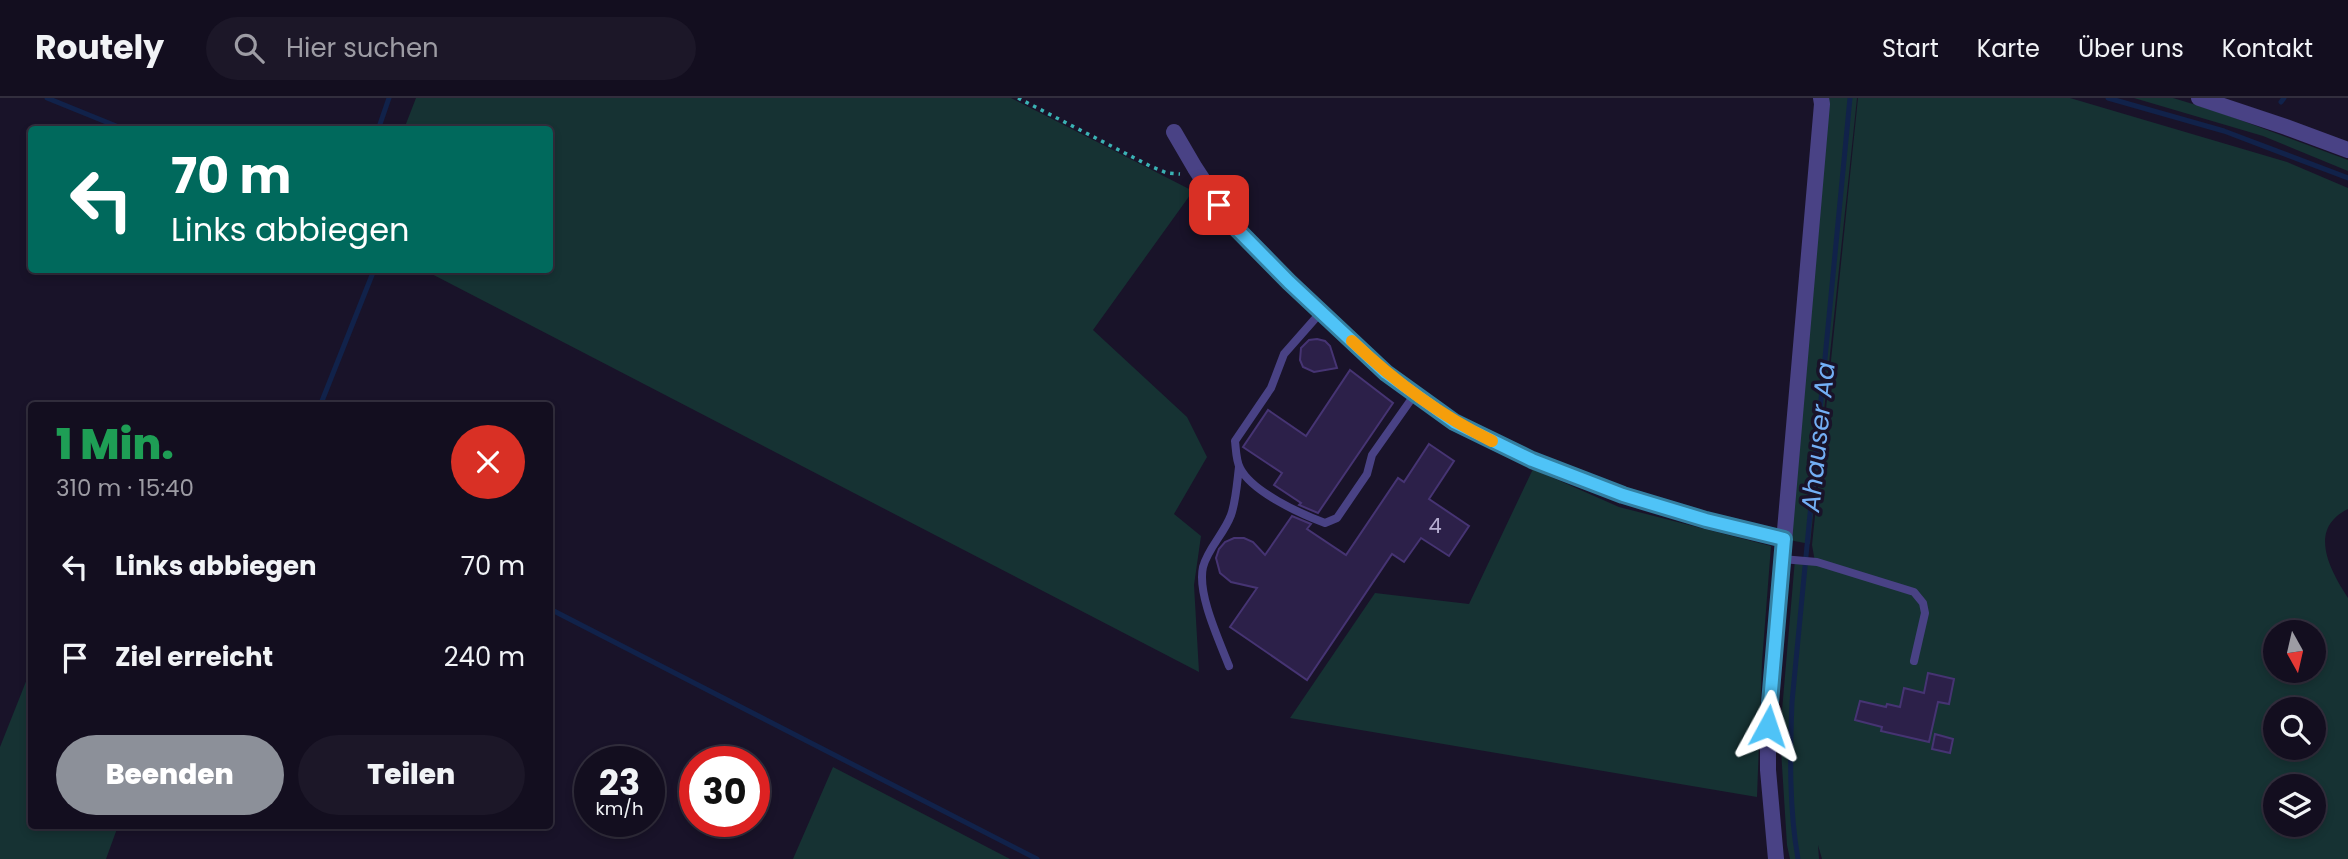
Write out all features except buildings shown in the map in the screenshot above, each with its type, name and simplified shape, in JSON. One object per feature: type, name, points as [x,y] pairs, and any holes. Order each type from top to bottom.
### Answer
[{"type":"street","points":[[1776,859],[1768,770],[1768,726],[1788,559],[1784,539],[1821,98]]},
{"type":"street","points":[[2199,98],[2348,150]]},
{"type":"street","points":[[1174,132],[1231,223],[1386,373],[1454,422],[1532,460],[1623,495],[1784,539]]},
{"type":"lane","points":[[1229,666],[1206,606],[1203,569],[1212,546],[1231,514],[1239,467],[1235,440],[1271,388],[1284,354],[1321,312]]},
{"type":"lane","points":[[1239,467],[1255,486],[1309,517],[1325,523],[1337,518],[1367,474],[1372,455],[1415,394]]},
{"type":"lane","points":[[1788,559],[1817,562],[1914,592],[1923,603],[1925,613],[1914,661]]},
{"type":"path","points":[[1018,98],[1167,173],[1185,174],[1195,168]]},
{"type":"green space","points":[[416,98],[1011,98],[1193,191],[1093,330],[1187,417],[1207,457],[1174,514],[1201,536],[1194,585],[1199,672],[430,273],[553,273],[553,126],[405,126]]},
{"type":"green space","points":[[1826,98],[1857,98],[1810,544],[1789,540]]},
{"type":"green space","points":[[1858,98],[2070,98],[2287,162],[2348,188],[2348,509],[2335,517],[2328,527],[2325,539],[2329,563],[2348,598],[2348,859],[1822,859],[1818,845],[1819,859],[1790,859],[1780,734],[1795,559],[1815,562],[1812,545]]},
{"type":"green space","points":[[2134,98],[2173,98],[2216,111],[2348,160],[2348,171],[2263,136]]},
{"type":"green space","points":[[1533,469],[1619,507],[1771,546],[1762,662],[1757,797],[1290,718],[1375,593],[1469,604]]},
{"type":"green space","points":[[28,677],[28,829],[117,829],[106,859],[0,859],[0,747]]},
{"type":"green space","points":[[833,767],[1010,859],[793,859]]},
{"type":"waterway","points":[[47,98],[116,126]]},
{"type":"waterway","points":[[379,126],[389,98]]},
{"type":"waterway","name":"Ahauser Aa","points":[[1798,859],[1792,801],[1792,702],[1850,98]]},
{"type":"waterway","points":[[2108,98],[2224,131],[2348,178]]},
{"type":"waterway","points":[[2281,102],[2284,98]]},
{"type":"waterway","points":[[322,402],[373,273]]},
{"type":"waterway","points":[[553,611],[1037,859]]},
{"type":"slow traffic","points":[[1352,341],[1386,373],[1454,422],[1492,441]]},
{"type":"route","points":[[1219,205],[1231,223],[1289,282],[1386,373],[1454,422],[1532,460],[1623,495],[1706,520],[1784,539],[1768,726]]}]
